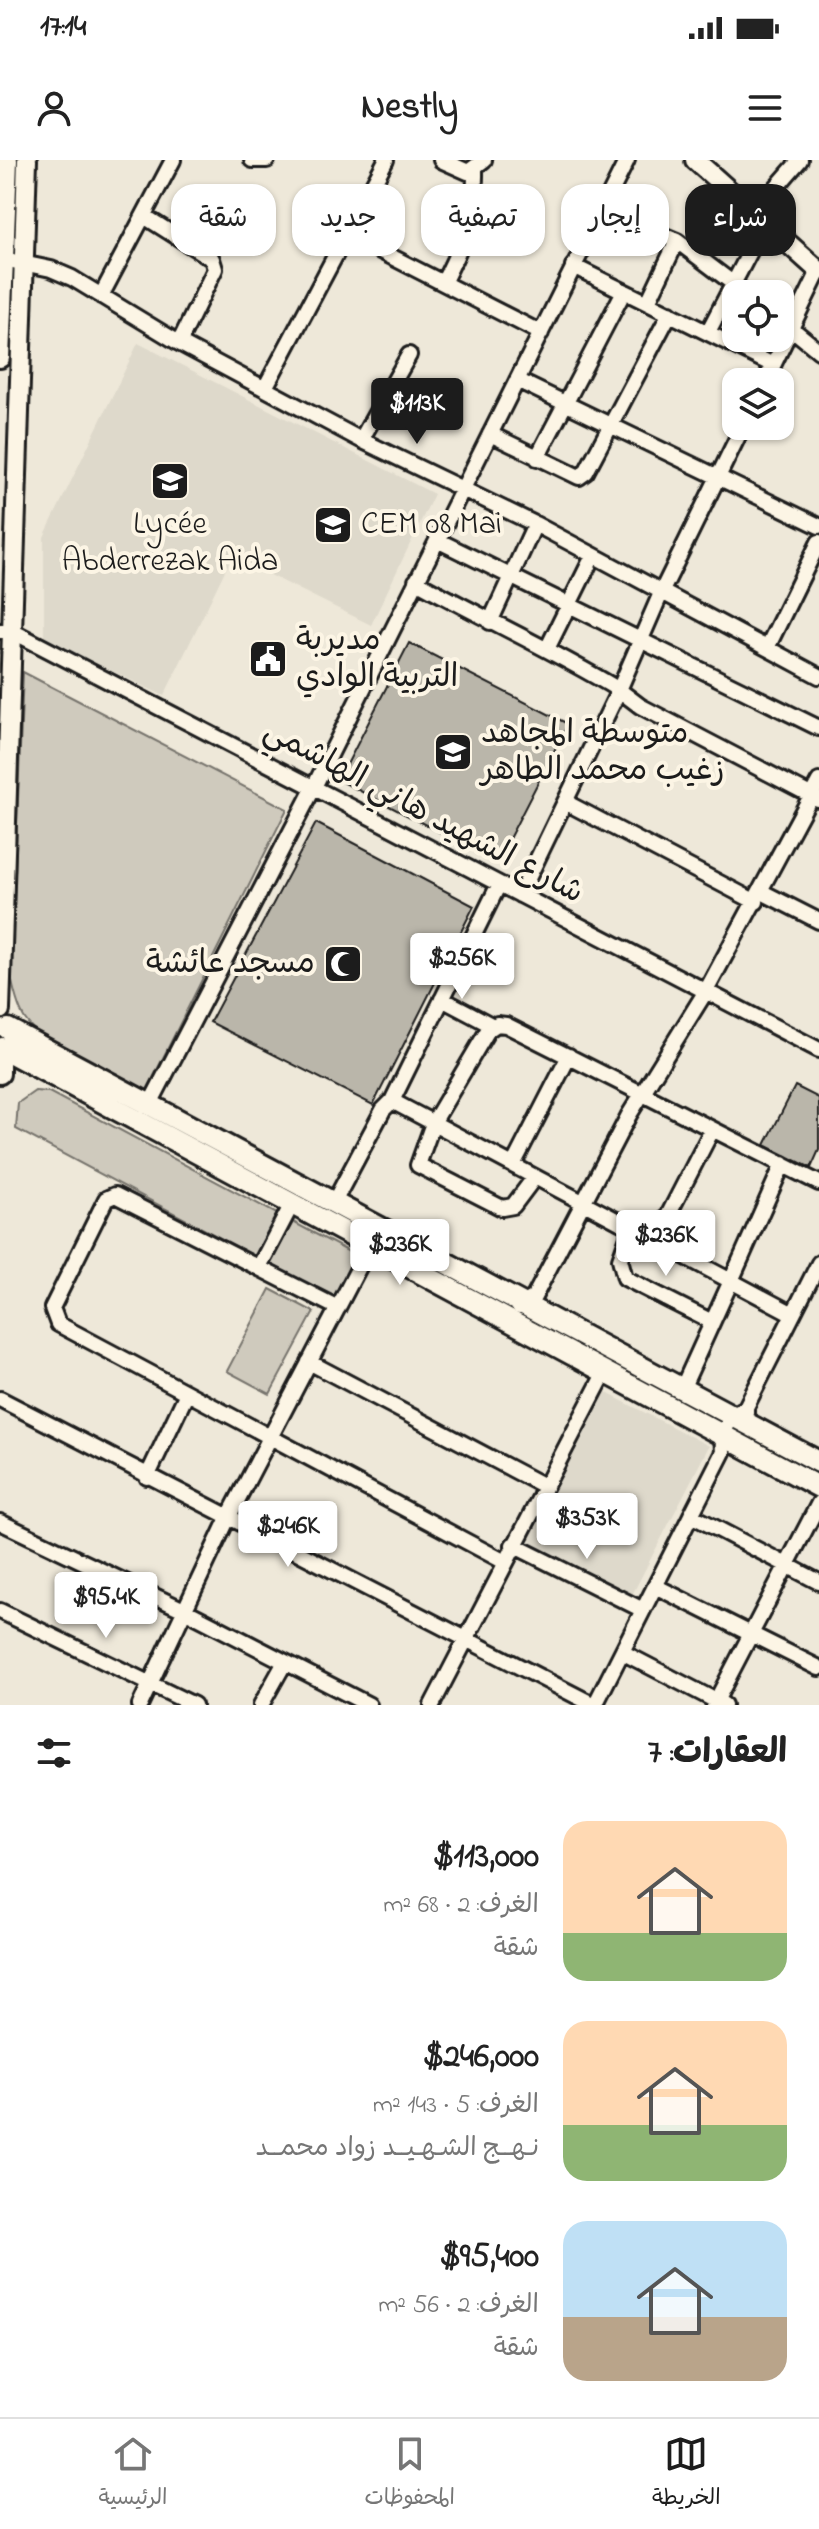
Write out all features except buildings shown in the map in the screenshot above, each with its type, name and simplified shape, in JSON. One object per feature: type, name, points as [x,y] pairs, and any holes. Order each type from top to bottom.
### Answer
[{"type":"main road","points":[[2,1034],[150,1104],[334,1202],[525,1313],[605,1372],[727,1444],[819,1487]]},
{"type":"main road","points":[[2,1034],[292,1204],[370,1246],[525,1313],[742,1416],[819,1462]]},
{"type":"street","points":[[0,358],[3,211],[8,160]]},
{"type":"street","points":[[0,1074],[6,631],[27,160]]},
{"type":"street","points":[[101,296],[173,160]]},
{"type":"street","points":[[252,160],[267,160]]},
{"type":"street","points":[[373,184],[386,160]]},
{"type":"street","points":[[441,160],[459,170],[479,165],[470,230],[443,283]]},
{"type":"street","points":[[615,184],[627,160]]},
{"type":"street","points":[[695,160],[722,184]]},
{"type":"street","points":[[783,184],[800,160]]},
{"type":"street","points":[[3,211],[25,213]]},
{"type":"street","points":[[144,216],[212,259],[215,269],[179,343]]},
{"type":"street","points":[[669,238],[728,280]]},
{"type":"street","points":[[648,302],[677,241]]},
{"type":"street","points":[[794,308],[819,271],[796,250]]},
{"type":"street","points":[[265,388],[335,256]]},
{"type":"street","points":[[390,256],[541,333]]},
{"type":"street","points":[[150,1104],[314,787],[578,256]]},
{"type":"street","points":[[733,280],[744,256]]},
{"type":"street","points":[[3,259],[51,269],[179,343],[361,440],[535,524],[819,676]]},
{"type":"street","points":[[573,266],[773,365]]},
{"type":"street","points":[[537,458],[624,291]]},
{"type":"street","points":[[708,332],[722,303]]},
{"type":"street","points":[[490,434],[579,477],[670,313]]},
{"type":"street","points":[[794,330],[819,351]]},
{"type":"street","points":[[772,368],[777,352]]},
{"type":"street","points":[[361,440],[409,355]]},
{"type":"street","points":[[517,380],[819,526]]},
{"type":"street","points":[[520,895],[736,440]]},
{"type":"street","points":[[490,622],[535,524]]},
{"type":"street","points":[[437,540],[511,573],[819,728]]},
{"type":"street","points":[[767,648],[819,542]]},
{"type":"street","points":[[548,647],[593,556]]},
{"type":"street","points":[[416,581],[490,622],[548,647],[640,706],[815,798]]},
{"type":"street","name":"شارع الشهيد هاني الهاشمي","points":[[6,631],[314,787],[819,1050]]},
{"type":"street","points":[[525,1313],[642,1093],[706,991],[815,798],[819,781]]},
{"type":"street","points":[[565,802],[759,897],[819,921]]},
{"type":"street","points":[[334,1202],[383,1110],[392,1101],[499,884]]},
{"type":"street","points":[[442,999],[493,1026],[506,1025],[819,1183]]},
{"type":"street","points":[[493,1026],[433,1123],[418,1159],[422,1168],[502,1208],[513,1206],[534,1178]]},
{"type":"street","points":[[513,1165],[569,1056]]},
{"type":"street","points":[[392,1101],[793,1314]]},
{"type":"street","points":[[655,1241],[712,1130]]},
{"type":"street","points":[[682,1389],[783,1164]]},
{"type":"street","points":[[338,1308],[115,1195],[106,1199],[53,1302],[53,1316],[58,1324],[505,1562]]},
{"type":"street","points":[[259,1267],[292,1204]]},
{"type":"street","points":[[631,1228],[620,1259],[625,1278],[712,1322]]},
{"type":"street","points":[[140,1705],[228,1518],[370,1246]]},
{"type":"street","points":[[0,1399],[595,1705],[819,1263]]},
{"type":"street","points":[[309,1362],[544,1486]]},
{"type":"street","points":[[432,1705],[605,1372]]},
{"type":"street","points":[[147,1477],[187,1393]]},
{"type":"street","points":[[622,1652],[718,1704],[819,1503]]},
{"type":"street","points":[[691,1515],[819,1582]]},
{"type":"street","points":[[0,1522],[186,1611],[369,1705]]},
{"type":"street","points":[[513,1545],[643,1610]]},
{"type":"street","points":[[655,1586],[819,1668]]},
{"type":"street","points":[[0,1611],[194,1705]]},
{"type":"street","points":[[261,1705],[285,1662]]},
{"type":"shaded area","name":"Lycée Abderrezak Aida","points":[[138,343],[434,494],[371,625],[232,556],[164,696],[44,638],[44,537]]},
{"type":"shaded area","points":[[23,672],[287,809],[145,1094],[48,1042],[25,1019],[16,998],[11,977]]},
{"type":"shaded area","points":[[35,1091],[49,1092],[277,1214],[256,1257],[16,1129],[18,1103]]},
{"type":"shaded area","points":[[293,1222],[357,1256],[335,1299],[270,1264]]},
{"type":"shaded area","points":[[270,1289],[314,1312],[270,1394],[227,1371]]},
{"type":"shaded area","points":[[605,1392],[709,1446],[632,1595],[528,1542]]},
{"type":"place","name":"Lycée Abderrezak Aida","points":[[170,481]]},
{"type":"place","name":"CEM 08 Mai","points":[[333,525]]},
{"type":"place","name":"مديربة التربية الوادي","points":[[268,659]]},
{"type":"place","name":"متوسطة المجاهد زغيب محمد الطاهر","points":[[453,752]]},
{"type":"place","name":"مسجد عائشة","points":[[343,964]]}]
